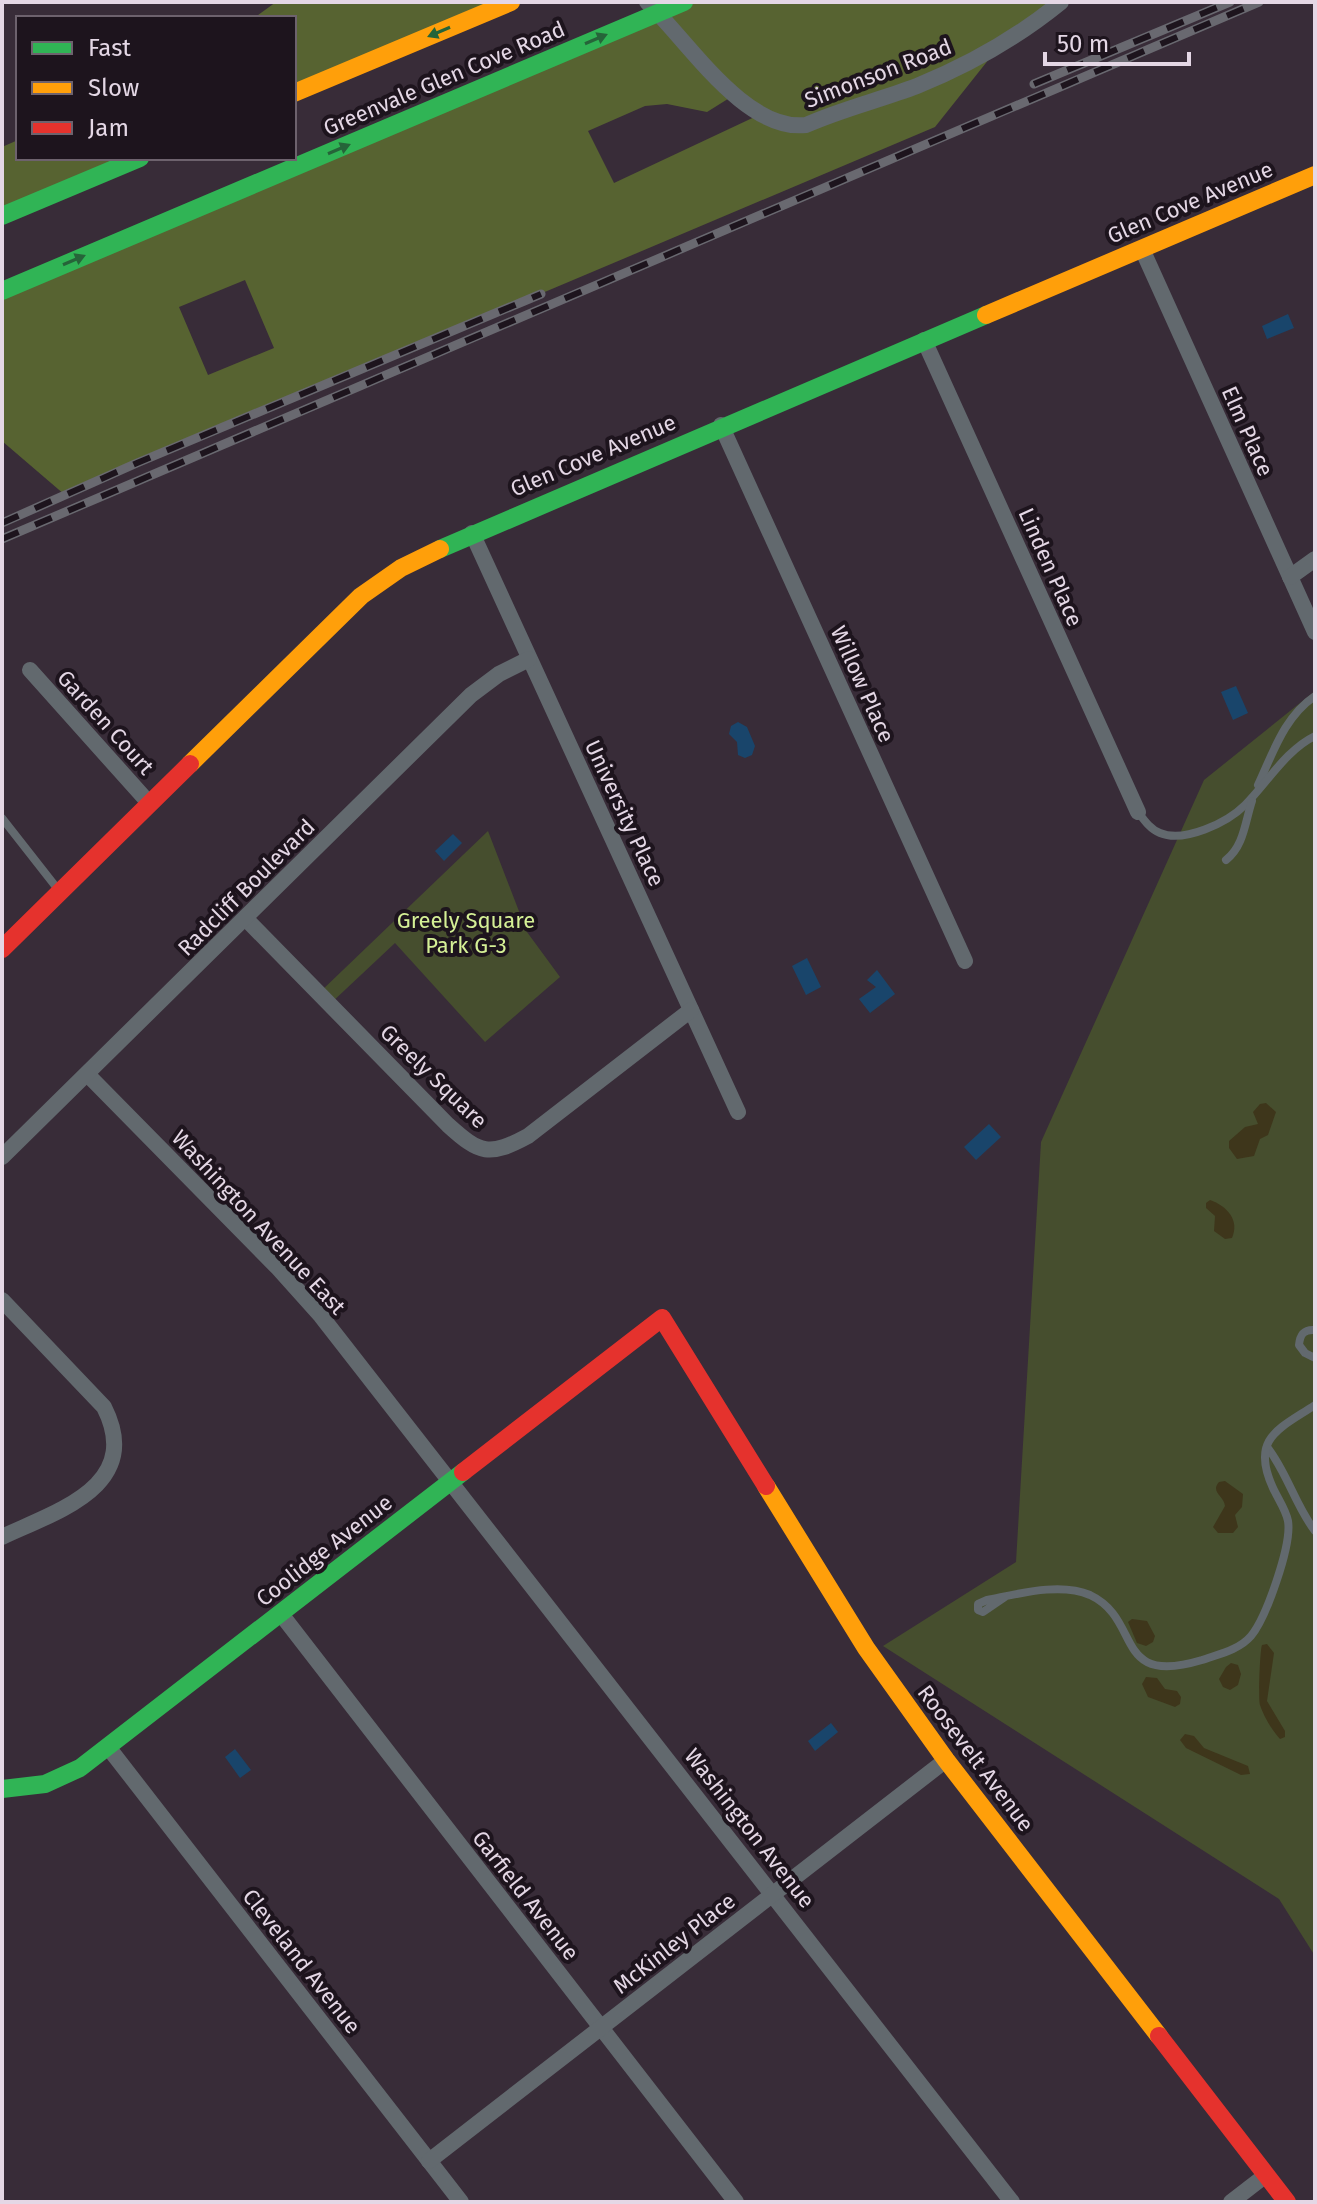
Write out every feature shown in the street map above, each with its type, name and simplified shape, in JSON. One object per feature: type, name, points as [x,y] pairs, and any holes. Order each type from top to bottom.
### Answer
[{"type":"main road","name":"Greenvale Glen Cove Road","points":[[296,92],[511,2]]},
{"type":"main road","name":"Greenvale Glen Cove Road","points":[[2,291],[653,7],[684,2]]},
{"type":"main road","points":[[2,216],[135,160]]},
{"type":"main road","name":"Glen Cove Avenue","points":[[2,949],[361,596],[401,568],[472,533],[721,425],[1315,175]]},
{"type":"main road","name":"Coolidge Avenue","points":[[2,1789],[45,1784],[80,1768],[662,1318]]},
{"type":"main road","name":"Roosevelt Avenue","points":[[662,1318],[866,1648],[946,1760],[1287,2202]]},
{"type":"street","name":"Simonson Road","points":[[653,7],[744,105],[772,122],[792,127],[806,125],[917,86],[972,61],[996,48],[1061,2]]},
{"type":"street","name":"Elm Place","points":[[1142,249],[1315,632]]},
{"type":"street","name":"Linden Place","points":[[924,340],[1138,812]]},
{"type":"street","name":"Willow Place","points":[[721,425],[965,961]]},
{"type":"street","name":"University Place","points":[[472,533],[738,1112]]},
{"type":"street","points":[[1290,577],[1315,559]]},
{"type":"street","name":"Radcliff Boulevard","points":[[2,1157],[471,695],[499,674],[529,659]]},
{"type":"street","name":"Garden Court","points":[[30,670],[149,803]]},
{"type":"street","name":"Greely Square","points":[[245,918],[448,1125],[470,1145],[480,1149],[504,1148],[528,1136],[691,1010]]},
{"type":"street","name":"Washington Avenue East","points":[[87,1074],[295,1286],[452,1481]]},
{"type":"street","points":[[2,1300],[104,1407],[111,1421],[114,1447],[108,1472],[87,1495],[2,1537]]},
{"type":"street","name":"Washington Avenue","points":[[452,1481],[1012,2202]]},
{"type":"street","name":"Garfield Avenue","points":[[281,1614],[736,2202]]},
{"type":"street","name":"Cleveland Avenue","points":[[108,1747],[461,2202]]},
{"type":"street","name":"McKinley Place","points":[[429,2161],[946,1760]]},
{"type":"street","points":[[1231,2202],[1266,2175]]},
{"type":"lane","points":[[1226,860],[1240,844],[1254,795],[1284,729],[1315,696]]},
{"type":"lane","points":[[1138,812],[1159,833],[1175,836],[1215,824],[1243,807],[1301,744],[1315,736]]},
{"type":"lane","points":[[2,818],[60,892]]},
{"type":"lane","points":[[1315,1330],[1301,1334],[1299,1345],[1305,1353],[1315,1358]]},
{"type":"lane","points":[[1005,1597],[1068,1589],[1088,1594],[1111,1613],[1133,1650],[1143,1660],[1156,1666],[1181,1666],[1238,1647],[1248,1639],[1262,1618],[1287,1546],[1288,1520],[1263,1461],[1267,1447],[1273,1433],[1281,1425],[1315,1405]]},
{"type":"lane","points":[[1267,1447],[1303,1515],[1315,1531]]},
{"type":"green space","points":[[276,2],[511,2],[296,92],[296,16],[257,16]]},
{"type":"green space","points":[[691,2],[1063,2],[1001,44],[935,127],[65,495],[2,441],[2,291]],"holes":[[[739,92],[763,113],[614,183],[588,131],[645,106],[667,104],[707,112]],[[245,280],[274,348],[208,375],[179,307]]]},
{"type":"green space","points":[[16,141],[16,160],[135,160],[2,216],[2,147]]},
{"type":"green space","points":[[1315,691],[1315,1956],[1279,1899],[883,1646],[1016,1562],[1041,1142],[1204,780]]},
{"type":"green space","name":"Greely Square Park G-3","points":[[488,831],[527,932],[560,977],[485,1042],[395,943],[330,1004],[319,993]]},
{"type":"sand","points":[[1266,1103],[1276,1112],[1268,1135],[1260,1139],[1254,1156],[1237,1159],[1229,1148],[1229,1141],[1245,1127],[1258,1124],[1253,1112],[1260,1104]]},
{"type":"sand","points":[[1210,1200],[1230,1214],[1234,1225],[1232,1238],[1225,1239],[1214,1231],[1215,1216],[1206,1208]]},
{"type":"sand","points":[[1225,1481],[1243,1494],[1242,1507],[1235,1515],[1238,1527],[1233,1533],[1218,1533],[1213,1527],[1225,1506],[1217,1485]]},
{"type":"sand","points":[[1132,1619],[1147,1621],[1155,1636],[1153,1642],[1146,1646],[1137,1643],[1128,1622]]},
{"type":"sand","points":[[1267,1644],[1274,1653],[1267,1701],[1285,1731],[1285,1737],[1280,1739],[1259,1701],[1261,1648]]},
{"type":"sand","points":[[1231,1663],[1238,1665],[1241,1674],[1238,1685],[1230,1690],[1223,1687],[1219,1679]]},
{"type":"sand","points":[[1146,1677],[1157,1678],[1165,1689],[1177,1691],[1181,1697],[1180,1704],[1175,1707],[1148,1697],[1142,1684]]},
{"type":"sand","points":[[1185,1734],[1194,1736],[1204,1748],[1248,1766],[1250,1774],[1241,1775],[1186,1748],[1180,1740]]},
{"type":"water","points":[[1288,314],[1294,328],[1267,339],[1262,326]]},
{"type":"water","points":[[1236,686],[1248,713],[1233,720],[1221,692]]},
{"type":"water","points":[[738,722],[747,727],[755,746],[752,755],[745,758],[738,755],[737,742],[729,734],[731,726]]},
{"type":"water","points":[[453,834],[462,843],[444,861],[435,851]]},
{"type":"water","points":[[807,958],[821,987],[806,995],[792,966]]},
{"type":"water","points":[[877,970],[895,994],[870,1013],[859,999],[876,987],[867,980]]},
{"type":"water","points":[[989,1124],[1001,1137],[976,1160],[964,1147]]},
{"type":"water","points":[[831,1723],[838,1732],[815,1751],[808,1741]]},
{"type":"water","points":[[235,1749],[251,1770],[240,1778],[225,1757]]},
{"type":"railway","points":[[1034,84],[1230,2]]},
{"type":"railway","points":[[2,539],[1259,2]]},
{"type":"railway","points":[[2,523],[137,463],[541,294]]},
{"type":"traffic: fast","points":[[2,291],[684,2]]},
{"type":"traffic: fast","points":[[2,216],[135,160]]},
{"type":"traffic: fast","points":[[440,549],[986,315]]},
{"type":"traffic: fast","points":[[2,1789],[45,1784],[80,1768],[463,1472]]},
{"type":"traffic: slow","points":[[296,92],[511,2]]},
{"type":"traffic: slow","points":[[986,315],[1315,175]]},
{"type":"traffic: slow","points":[[190,764],[361,596],[401,568],[440,549]]},
{"type":"traffic: slow","points":[[766,1486],[866,1648],[946,1760],[1159,2036]]},
{"type":"traffic: jam","points":[[2,949],[190,764]]},
{"type":"traffic: jam","points":[[463,1472],[662,1318],[766,1486]]},
{"type":"traffic: jam","points":[[1159,2036],[1287,2202]]}]
